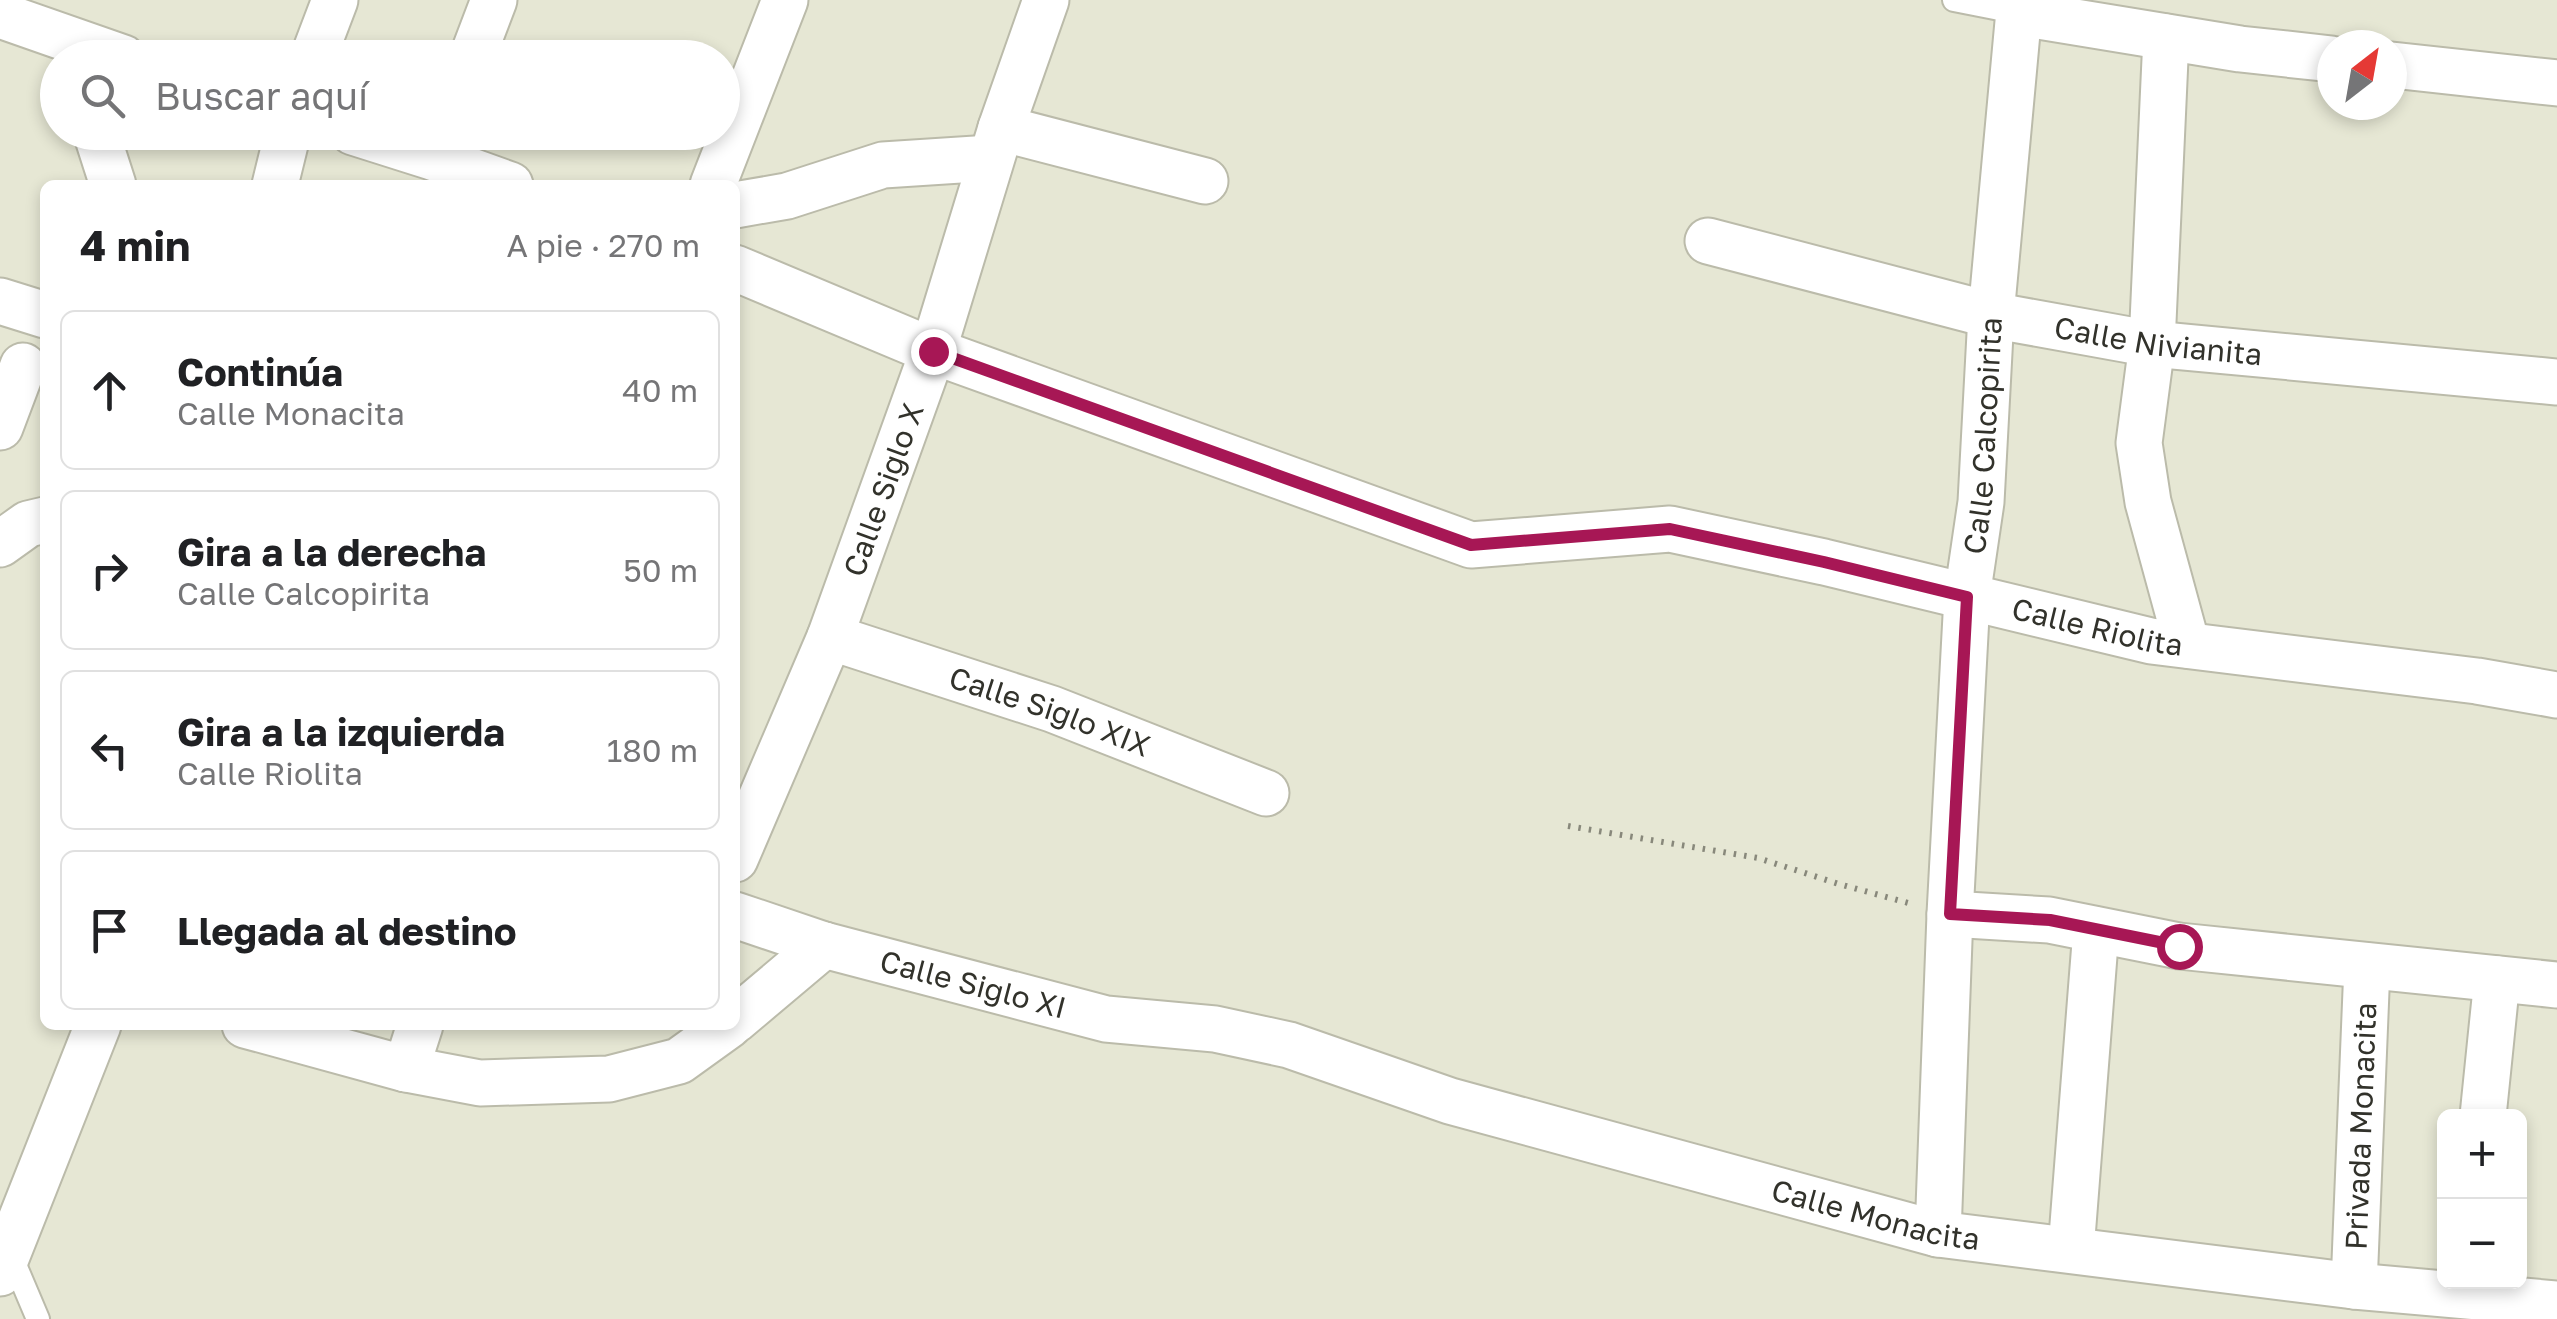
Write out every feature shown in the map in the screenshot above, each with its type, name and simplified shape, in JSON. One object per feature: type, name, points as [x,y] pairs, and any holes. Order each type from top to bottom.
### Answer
[{"type":"street","points":[[320,40],[335,0]]},
{"type":"street","points":[[479,40],[494,0]]},
{"type":"street","points":[[740,116],[785,0]]},
{"type":"street","name":"Calle Siglo X","points":[[740,847],[830,637],[933,351],[996,143],[1046,0]]},
{"type":"street","points":[[2020,6],[2166,37],[2317,57]]},
{"type":"street","name":"Calle Calcopirita","points":[[1938,1234],[1967,597],[1980,502],[2020,6]]},
{"type":"street","points":[[0,16],[51,40]]},
{"type":"street","points":[[2166,37],[2152,344],[2139,443],[2148,502],[2186,645]]},
{"type":"street","points":[[2407,67],[2557,83]]},
{"type":"street","points":[[740,204],[787,196],[883,165],[996,143],[1206,181]]},
{"type":"street","points":[[102,150],[111,180]]},
{"type":"street","points":[[276,180],[284,150]]},
{"type":"street","points":[[408,150],[496,180]]},
{"type":"street","points":[[715,180],[727,150]]},
{"type":"street","name":"Calle Nivianita","points":[[1708,241],[1992,316],[2152,344],[2557,382]]},
{"type":"street","name":"Calle Riolita","points":[[740,270],[933,351],[1471,545],[1670,529],[2151,641],[2557,694]]},
{"type":"street","points":[[0,301],[40,313]]},
{"type":"street","points":[[0,427],[23,366]]},
{"type":"street","points":[[0,544],[28,524],[40,521]]},
{"type":"street","name":"Calle Siglo XIX","points":[[830,637],[1052,709],[1266,793]]},
{"type":"street","points":[[1950,914],[2050,920],[2179,946],[2557,985]]},
{"type":"street","name":"Calle Siglo XI","points":[[740,916],[824,944],[1106,1020],[1215,1030]]},
{"type":"street","points":[[2071,1250],[2096,930]]},
{"type":"street","points":[[740,1016],[824,944]]},
{"type":"street","name":"Privada Monacita","points":[[2354,1286],[2367,966]]},
{"type":"street","points":[[2484,1109],[2497,980]]},
{"type":"street","points":[[4,1261],[96,1030]]},
{"type":"street","points":[[262,1030],[406,1070],[480,1082],[609,1079],[679,1062],[722,1030]]},
{"type":"street","points":[[406,1070],[418,1030]]},
{"type":"street","name":"Calle Monacita","points":[[1215,1030],[1289,1045],[1450,1101],[1938,1234],[2464,1299],[2557,1304]]},
{"type":"lane","points":[[1954,0],[2020,6]]},
{"type":"lane","points":[[4,1261],[38,1319]]},
{"type":"path","points":[[1568,826],[1758,858],[1950,914]]},
{"type":"route","points":[[933,351],[1471,545],[1670,529],[1967,597],[1950,914],[2050,920],[2179,946]]}]
